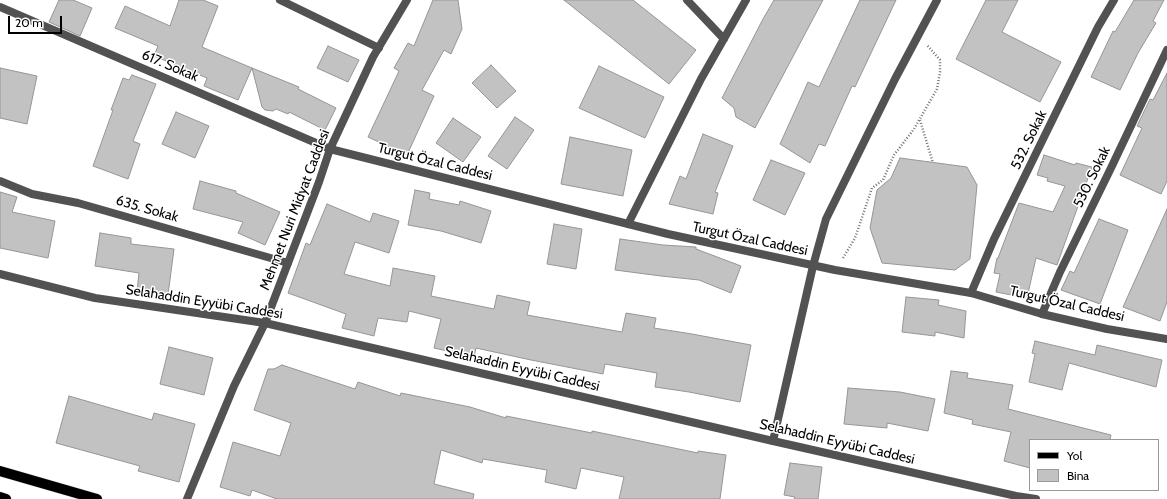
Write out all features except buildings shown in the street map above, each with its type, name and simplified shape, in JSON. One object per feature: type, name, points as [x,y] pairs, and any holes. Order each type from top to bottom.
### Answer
[{"type":"main road","points":[[0,472],[97,499]]},
{"type":"main road","points":[[0,497],[6,499]]},
{"type":"street","points":[[280,0],[379,48]]},
{"type":"street","name":"Mehmet Nuri Midyat Caddesi","points":[[187,499],[234,386],[265,323],[319,182],[330,149],[379,48],[407,0]]},
{"type":"street","points":[[687,0],[724,39]]},
{"type":"street","points":[[628,224],[701,79],[746,0]]},
{"type":"street","points":[[773,441],[813,266],[826,219],[895,79],[937,0]]},
{"type":"street","name":"532. Sokak","points":[[971,293],[994,239],[1095,34],[1114,0]]},
{"type":"street","name":"617. Sokak","points":[[0,7],[330,149]]},
{"type":"street","name":"530. Sokak","points":[[1042,314],[1060,272],[1167,50]]},
{"type":"street","name":"Turgut Özal Caddesi","points":[[330,149],[668,234],[813,266],[971,293],[1042,314],[1107,329],[1167,339]]},
{"type":"street","name":"635. Sokak","points":[[0,181],[32,194],[78,203],[288,263]]},
{"type":"street","name":"Selahaddin Eyyübi Caddesi","points":[[0,274],[95,298],[265,323],[773,441],[1016,496],[1036,499]]},
{"type":"path","points":[[835,270],[855,238],[872,188],[883,180],[894,155],[914,129],[937,89],[940,72],[940,60],[919,34]]},
{"type":"path","points":[[920,119],[933,162]]}]
